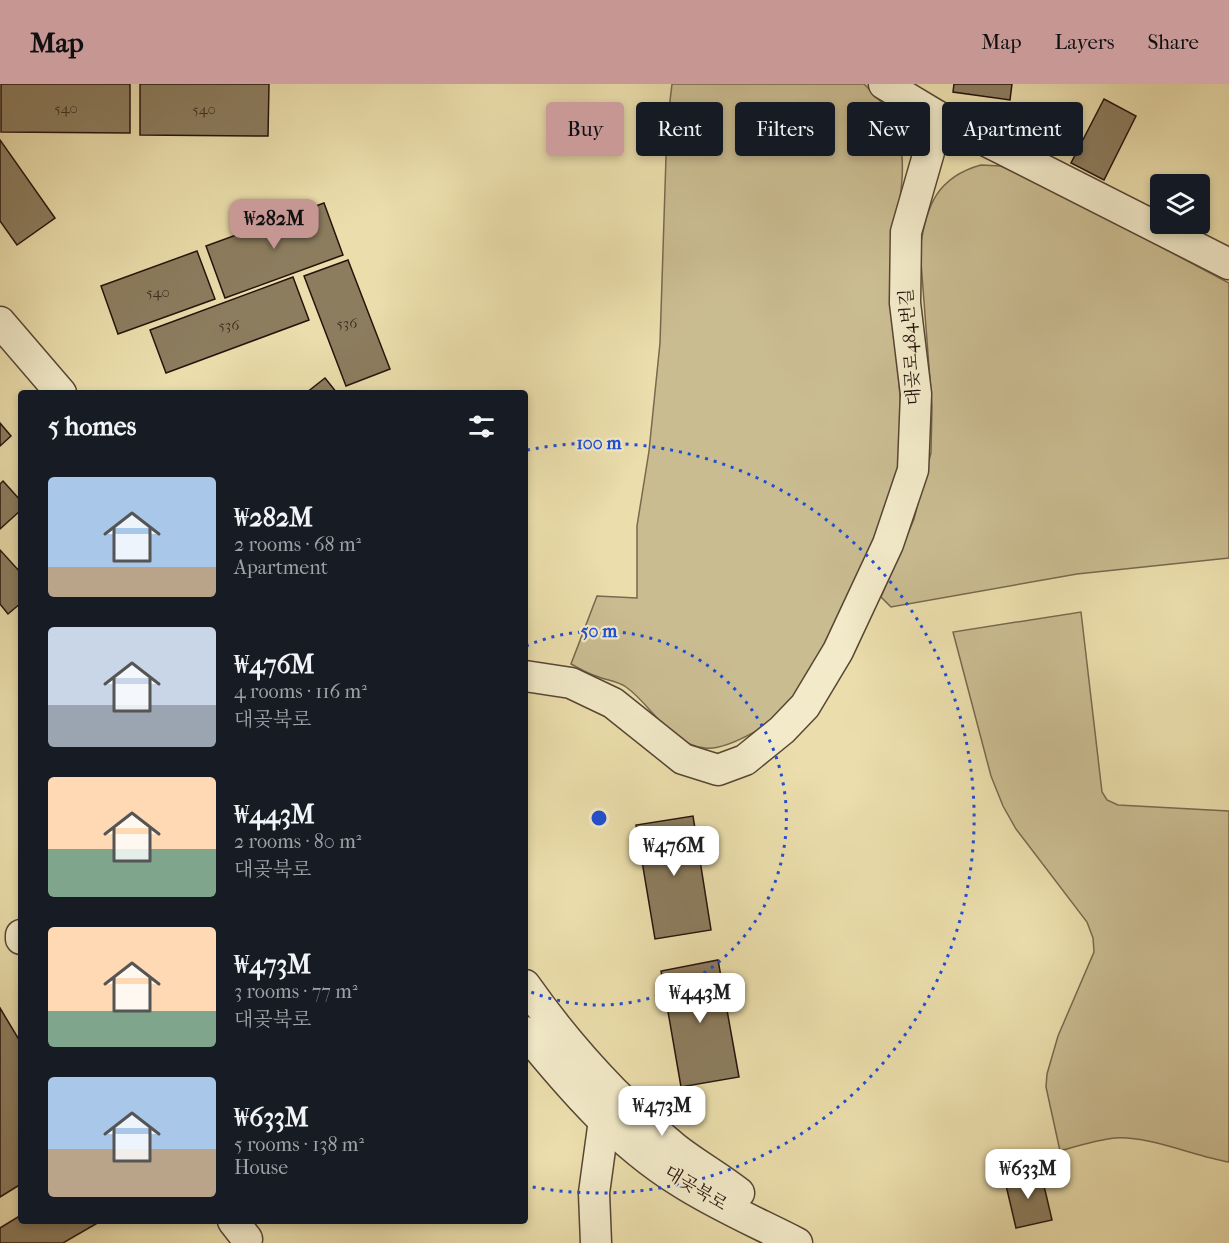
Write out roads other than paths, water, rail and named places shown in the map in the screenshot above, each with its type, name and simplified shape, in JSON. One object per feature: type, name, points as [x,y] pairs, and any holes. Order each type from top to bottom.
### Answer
[{"type":"street","points":[[884,84],[939,117],[1229,264]]},
{"type":"street","name":"대곶로484번길","points":[[530,676],[570,683],[613,703],[683,759],[718,770],[745,760],[782,730],[805,706],[838,651],[888,544],[913,470],[916,394],[905,303],[906,232],[939,117]]},
{"type":"street","points":[[0,322],[57,390]]},
{"type":"street","points":[[528,989],[562,1036],[618,1098],[699,1167],[749,1201],[767,1227]]},
{"type":"street","name":"대곶북로","points":[[528,1036],[572,1090],[604,1120],[679,1181],[797,1243]]},
{"type":"street","points":[[596,1243],[594,1193],[604,1120]]}]
